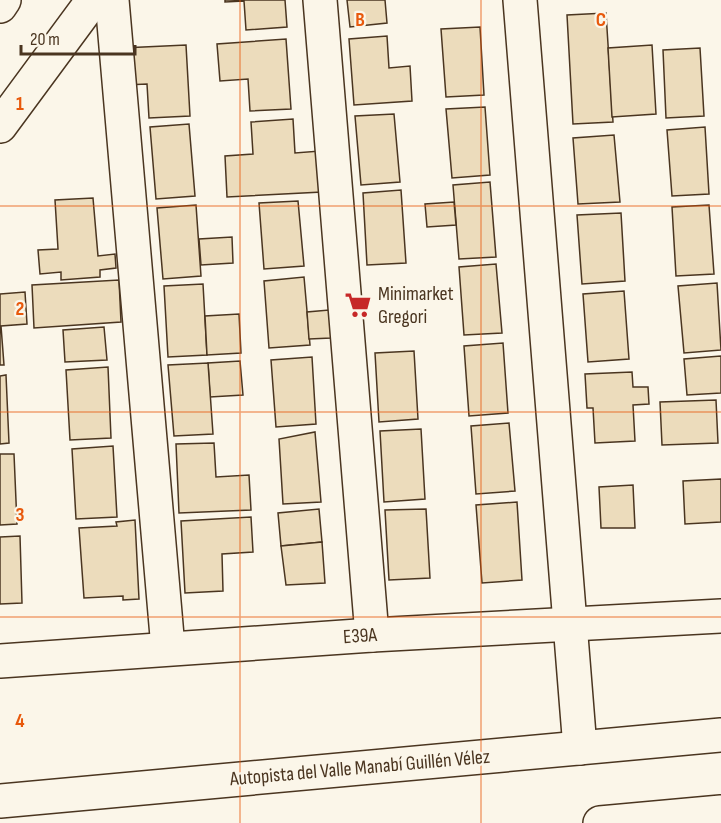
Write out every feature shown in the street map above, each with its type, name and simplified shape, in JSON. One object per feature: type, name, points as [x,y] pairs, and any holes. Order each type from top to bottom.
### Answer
[{"type":"street","points":[[0,6],[4,0]]},
{"type":"street","points":[[0,126],[93,0]]},
{"type":"street","points":[[112,0],[168,648]]},
{"type":"street","points":[[321,0],[372,635]]},
{"type":"street","points":[[520,0],[580,748]]},
{"type":"street","name":"E39A","points":[[0,661],[372,635],[721,616]]},
{"type":"street","name":"Autopista del Valle Manabí Guillén Vélez","points":[[0,801],[721,735]]},
{"type":"street","points":[[600,823],[721,812]]},
{"type":"building","points":[[225,0],[285,0],[287,27],[246,30],[244,1],[225,2]]},
{"type":"building","points":[[347,0],[385,0],[387,23],[350,27]]},
{"type":"building","points":[[606,13],[613,122],[573,124],[567,15]]},
{"type":"building","points":[[480,27],[484,95],[446,97],[441,29]]},
{"type":"building","points":[[387,36],[389,68],[410,66],[412,101],[354,105],[349,39]]},
{"type":"building","points":[[286,39],[291,109],[250,111],[248,79],[220,81],[217,44]]},
{"type":"building","points":[[186,45],[190,116],[149,118],[147,84],[125,85],[122,48]]},
{"type":"building","points":[[652,45],[656,114],[612,117],[608,48]]},
{"type":"building","points":[[700,48],[704,116],[666,118],[663,50]]},
{"type":"building","points":[[485,107],[490,175],[452,178],[446,109]]},
{"type":"building","points":[[394,114],[400,182],[361,185],[355,116]]},
{"type":"building","points":[[293,119],[295,153],[320,151],[322,192],[227,197],[225,156],[253,154],[251,122]]},
{"type":"building","points":[[189,124],[195,196],[156,199],[150,127]]},
{"type":"building","points":[[705,127],[709,194],[672,196],[667,130]]},
{"type":"building","points":[[614,135],[620,202],[578,204],[573,138]]},
{"type":"building","points":[[490,182],[496,257],[459,259],[453,185]]},
{"type":"building","points":[[401,190],[406,263],[367,265],[363,193]]},
{"type":"building","points":[[93,198],[98,256],[115,254],[116,268],[100,270],[100,277],[61,280],[61,272],[40,274],[38,250],[58,249],[55,200]]},
{"type":"building","points":[[298,201],[304,266],[264,269],[259,203]]},
{"type":"building","points":[[454,202],[456,225],[427,227],[425,204]]},
{"type":"building","points":[[196,205],[201,276],[163,279],[157,208]]},
{"type":"building","points":[[709,205],[714,274],[676,276],[672,207]]},
{"type":"building","points":[[621,213],[625,281],[582,284],[577,215]]},
{"type":"building","points":[[232,237],[233,263],[201,265],[199,239]]},
{"type":"building","points":[[496,264],[502,333],[464,335],[459,267]]},
{"type":"building","points":[[304,277],[310,345],[269,348],[264,281]]},
{"type":"building","points":[[119,280],[121,322],[34,328],[32,285]]},
{"type":"building","points":[[717,283],[721,350],[684,353],[678,286]]},
{"type":"building","points":[[203,284],[207,355],[168,357],[164,286]]},
{"type":"building","points":[[624,291],[629,359],[588,362],[583,294]]},
{"type":"building","points":[[25,292],[27,324],[1,326],[4,365],[0,365],[0,294]]},
{"type":"building","points":[[329,310],[331,338],[309,339],[307,312]]},
{"type":"building","points":[[239,314],[241,353],[207,355],[205,316]]},
{"type":"building","points":[[104,327],[107,360],[65,362],[63,330]]},
{"type":"building","points":[[503,343],[508,413],[469,416],[464,346]]},
{"type":"building","points":[[414,351],[418,419],[379,422],[375,353]]},
{"type":"building","points":[[721,356],[721,393],[687,395],[684,359]]},
{"type":"building","points":[[312,357],[316,424],[276,427],[271,360]]},
{"type":"building","points":[[240,361],[243,395],[210,397],[208,363]]},
{"type":"building","points":[[208,363],[213,434],[174,436],[168,365]]},
{"type":"building","points":[[108,367],[111,438],[70,440],[66,370]]},
{"type":"building","points":[[632,372],[633,387],[648,387],[649,404],[633,405],[635,441],[595,443],[593,408],[587,408],[585,374]]},
{"type":"building","points":[[6,375],[9,443],[0,444],[0,376]]},
{"type":"building","points":[[716,400],[718,443],[662,445],[660,402]]},
{"type":"building","points":[[509,423],[515,491],[476,494],[471,426]]},
{"type":"building","points":[[421,429],[425,499],[384,502],[380,431]]},
{"type":"building","points":[[315,432],[321,502],[283,504],[279,439]]},
{"type":"building","points":[[214,443],[216,477],[249,475],[251,510],[179,513],[176,444]]},
{"type":"building","points":[[113,446],[117,517],[76,519],[72,449]]},
{"type":"building","points":[[0,454],[14,454],[17,524],[0,525]]},
{"type":"building","points":[[721,479],[721,522],[685,524],[683,481]]},
{"type":"building","points":[[633,485],[635,528],[601,528],[599,487]]},
{"type":"building","points":[[517,502],[522,580],[482,583],[476,505]]},
{"type":"building","points":[[319,509],[322,542],[281,546],[278,513]]},
{"type":"building","points":[[426,509],[430,578],[389,580],[385,510]]},
{"type":"building","points":[[251,517],[253,552],[222,554],[223,591],[185,593],[181,521]]},
{"type":"building","points":[[135,520],[139,599],[123,600],[123,596],[84,598],[79,528],[117,526],[116,522]]},
{"type":"building","points":[[20,536],[22,603],[0,604],[0,537]]},
{"type":"building","points":[[322,542],[325,583],[286,585],[281,546]]},
{"type":"place","name":"Minimarket Gregori","points":[[358,305]]}]
